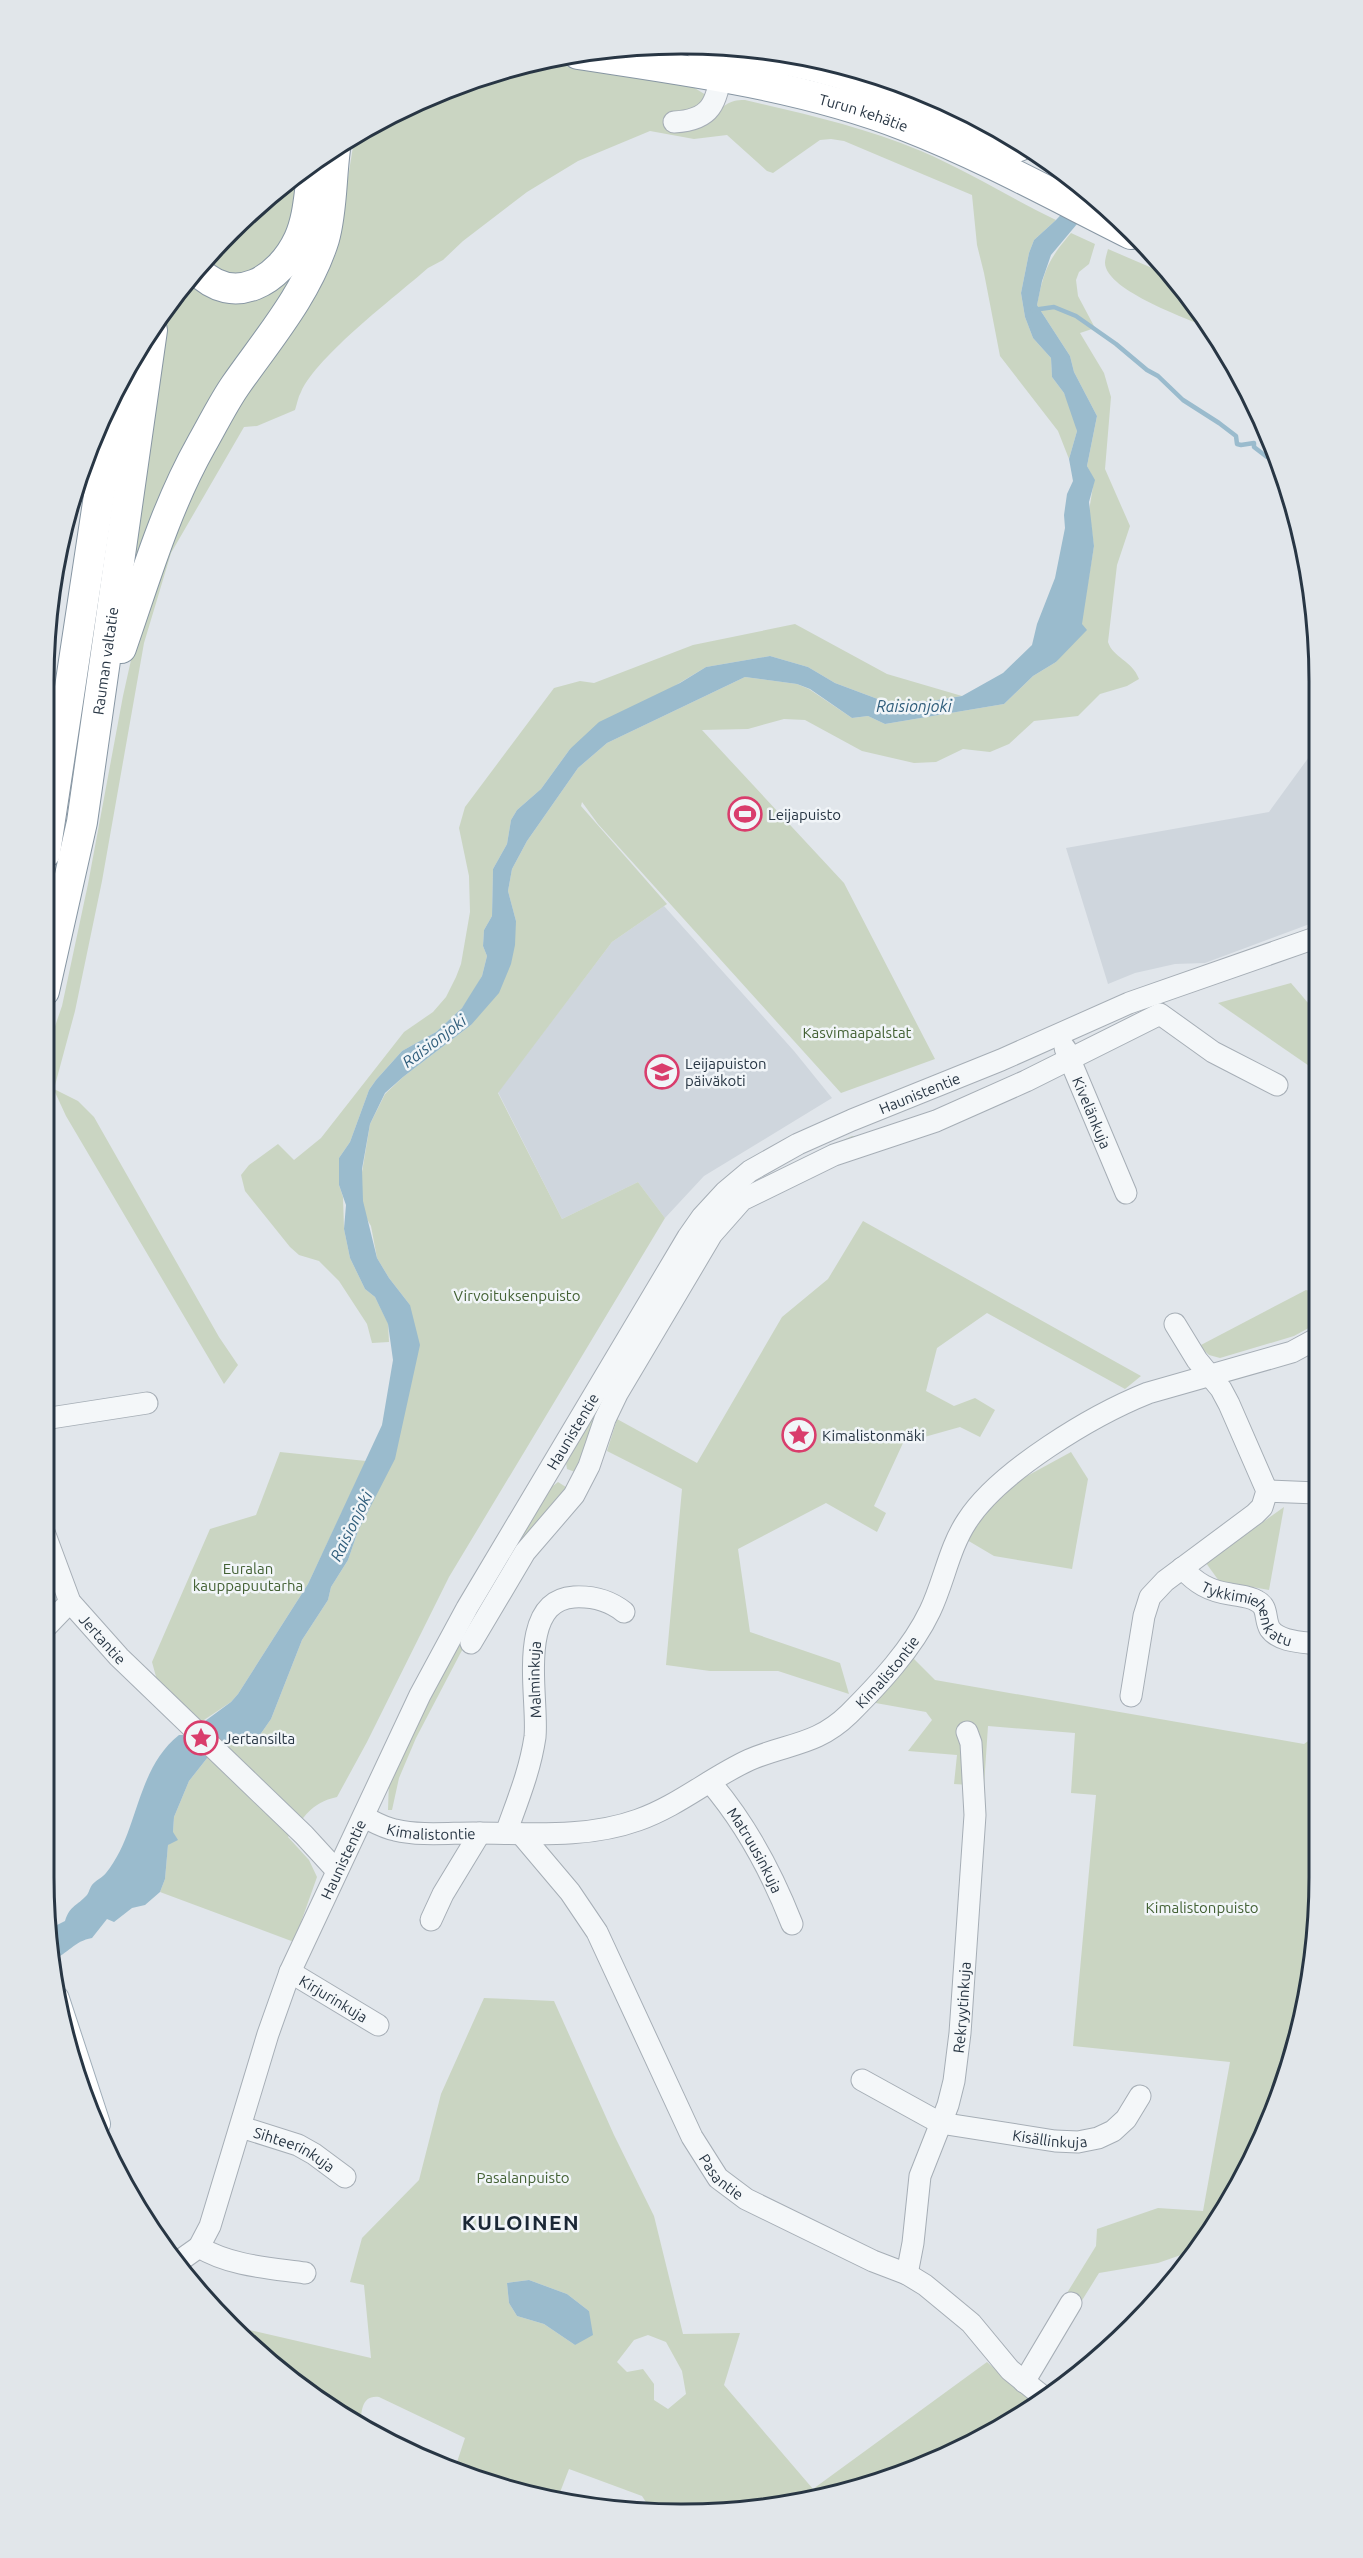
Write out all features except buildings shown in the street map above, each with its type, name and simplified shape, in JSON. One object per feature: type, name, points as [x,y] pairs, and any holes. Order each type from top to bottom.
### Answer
[{"type":"highway","name":"Turun kehätie","points":[[720,55],[811,96],[916,130],[1109,223]]},
{"type":"highway","name":"Turun kehätie","points":[[738,56],[777,61]]},
{"type":"highway","name":"Turun kehätie","points":[[840,74],[951,115]]},
{"type":"highway","points":[[97,716],[151,556],[176,494],[234,388],[279,326],[314,268],[326,232],[333,160]]},
{"type":"highway","points":[[204,276],[213,283],[234,288],[258,284],[274,274],[289,256],[302,229],[312,175]]},
{"type":"highway","name":"Rauman valtatie","points":[[54,947],[82,822],[149,350]]},
{"type":"highway","name":"Rauman valtatie","points":[[54,794],[110,424]]},
{"type":"highway","points":[[97,455],[100,491]]},
{"type":"street","points":[[674,122],[697,119],[707,113],[713,102],[718,55]]},
{"type":"street","name":"Haunistentie","points":[[200,2247],[210,2226],[268,2034],[290,1972],[438,1660],[688,1238],[718,1198],[750,1171],[798,1144],[852,1119],[981,1068],[1130,1003],[1309,940]]},
{"type":"street","name":"Haunistentie","points":[[471,1643],[525,1552],[566,1507],[580,1485],[617,1394],[720,1222],[742,1200],[776,1181],[834,1155],[864,1144],[894,1137],[936,1121],[1070,1059],[1160,1014],[1213,1052],[1277,1085]]},
{"type":"street","name":"Kivelänkuja","points":[[1058,1034],[1126,1193]]},
{"type":"street","points":[[852,1119],[864,1144]]},
{"type":"street","points":[[1175,1324],[1197,1360],[1229,1404],[1267,1491],[1309,1493]]},
{"type":"street","name":"Kimalistontie","points":[[364,1817],[395,1830],[513,1834],[589,1831],[636,1821],[658,1812],[760,1755],[812,1741],[826,1733],[850,1713],[904,1653],[931,1609],[962,1529],[991,1490],[1113,1408],[1148,1393],[1292,1352],[1309,1343]]},
{"type":"street","points":[[54,1417],[147,1403]]},
{"type":"street","points":[[551,1468],[580,1485]]},
{"type":"street","name":"Tykkimiehenkatu","points":[[1131,1696],[1146,1606],[1157,1588],[1256,1514],[1262,1507],[1267,1491]]},
{"type":"street","name":"Jertantie","points":[[54,1559],[70,1602],[119,1657],[304,1835],[337,1871]]},
{"type":"street","name":"Tykkimiehenkatu","points":[[1182,1568],[1201,1585],[1257,1601],[1263,1605],[1270,1629],[1276,1634],[1283,1638],[1309,1643]]},
{"type":"street","name":"Malminkuja","points":[[513,1834],[535,1737],[536,1712],[533,1678],[536,1630],[555,1604],[569,1598],[589,1597],[613,1603],[624,1612]]},
{"type":"street","points":[[54,1619],[70,1602]]},
{"type":"street","name":"Rekryytinkuja","points":[[907,2274],[913,2243],[920,2176],[954,2081],[960,2034],[970,1916],[975,1815],[971,1743],[967,1732]]},
{"type":"street","name":"Matruusinkuja","points":[[710,1782],[730,1806],[773,1877],[792,1924]]},
{"type":"street","points":[[431,1920],[443,1894],[480,1833]]},
{"type":"street","name":"Pasantie","points":[[513,1834],[570,1892],[597,1932],[692,2137],[718,2178],[746,2199],[873,2261],[907,2274],[942,2297],[971,2323],[1010,2370],[1038,2392]]},
{"type":"street","name":"Kirjurinkuja","points":[[290,1972],[378,2025]]},
{"type":"street","name":"Kisällinkuja","points":[[862,2080],[940,2123],[1054,2141],[1078,2142],[1098,2138],[1113,2131],[1126,2119],[1140,2096]]},
{"type":"street","name":"Sihteerinkuja","points":[[241,2127],[298,2145],[345,2177]]},
{"type":"street","points":[[184,2258],[200,2247],[213,2255],[240,2263],[305,2273]]},
{"type":"street","points":[[1024,2382],[1071,2303]]},
{"type":"shaded area","points":[[1309,757],[1309,924],[1205,963],[1175,964],[1135,973],[1108,984],[1066,848],[1269,812]]},
{"type":"shaded area","name":"Leijapuiston päiväkoti","points":[[664,906],[794,1051],[832,1098],[704,1176],[665,1218],[638,1182],[562,1219],[498,1092],[612,942]]},
{"type":"green space","points":[[562,65],[693,87],[706,95],[706,105],[682,112],[663,125],[696,123],[713,116],[730,102],[739,100],[812,116],[900,142],[1056,220],[1034,240],[1021,293],[1025,317],[1033,338],[1051,358],[1052,377],[1064,393],[1074,415],[1077,431],[1069,459],[1058,431],[1000,356],[977,245],[972,195],[844,141],[820,140],[773,173],[767,171],[727,135],[694,139],[650,131],[578,161],[527,192],[463,241],[443,260],[428,268],[340,344],[310,377],[300,394],[295,410],[257,426],[244,427],[171,553],[144,643],[102,881],[75,1011],[54,1089],[54,1029],[62,1006],[88,884],[137,633],[164,545],[230,416],[283,336],[324,281],[336,253],[353,148],[404,119],[480,87]]},
{"type":"green space","points":[[303,181],[297,231],[247,282],[210,268],[268,210]]},
{"type":"green space","points":[[1071,233],[1095,244],[1089,264],[1079,272],[1076,280],[1078,296],[1095,328],[1080,333],[1104,373],[1111,397],[1105,469],[1130,526],[1117,565],[1108,642],[1114,652],[1132,667],[1139,679],[1127,686],[1100,694],[1078,716],[1034,721],[1009,744],[990,752],[963,749],[936,762],[914,763],[862,751],[805,720],[784,719],[748,729],[702,730],[844,883],[935,1059],[841,1093],[598,824],[582,802],[581,806],[667,904],[612,942],[498,1093],[562,1219],[638,1182],[665,1218],[449,1577],[337,1797],[314,1807],[288,1837],[309,1860],[317,1877],[294,1942],[160,1892],[165,1879],[168,1845],[173,1832],[174,1817],[189,1781],[219,1743],[231,1739],[245,1745],[253,1745],[271,1719],[302,1640],[328,1600],[331,1587],[348,1560],[358,1531],[410,1305],[377,1258],[371,1226],[357,1202],[370,1124],[385,1094],[403,1077],[471,1025],[516,921],[508,891],[512,869],[527,841],[578,768],[607,743],[745,677],[797,684],[809,689],[852,718],[868,716],[885,724],[1004,704],[1033,676],[1056,662],[1081,624],[1094,546],[1089,511],[1094,480],[1087,466],[1097,416],[1074,372],[1070,356],[1037,305],[1048,266]]},
{"type":"green space","points":[[315,235],[128,615],[164,327],[200,280],[218,293]]},
{"type":"green space","points":[[1108,249],[1153,269],[1195,322],[1134,294],[1109,274],[1105,263]]},
{"type":"green space","points":[[795,624],[887,674],[962,696],[931,701],[883,701],[835,683],[808,667],[770,656],[706,667],[570,749],[541,789],[517,810],[511,820],[507,844],[493,869],[492,916],[484,930],[483,946],[487,956],[482,976],[471,996],[462,1008],[436,1032],[402,1051],[376,1080],[369,1090],[350,1142],[339,1158],[339,1185],[343,1197],[344,1229],[350,1258],[365,1289],[375,1297],[388,1323],[389,1342],[372,1343],[367,1324],[339,1281],[319,1261],[299,1255],[290,1247],[245,1191],[241,1175],[249,1165],[278,1144],[294,1160],[321,1138],[404,1032],[433,1012],[446,997],[461,964],[470,912],[469,876],[459,828],[465,807],[554,688],[580,681],[594,683],[693,645]]},
{"type":"green space","points":[[1291,983],[1309,1004],[1309,1066],[1218,1003]]},
{"type":"green space","points":[[54,1089],[78,1101],[94,1117],[219,1337],[238,1365],[224,1384],[66,1116]]},
{"type":"green space","points":[[852,1136],[858,1137],[743,1195],[575,1472],[567,1469],[566,1463],[611,1384],[741,1191],[758,1180]]},
{"type":"green space","points":[[863,1221],[1141,1376],[1125,1389],[987,1313],[937,1348],[926,1391],[954,1406],[975,1398],[995,1410],[980,1437],[960,1427],[903,1443],[874,1506],[886,1513],[877,1532],[826,1503],[738,1549],[750,1632],[840,1663],[849,1694],[778,1671],[710,1671],[666,1665],[682,1489],[607,1451],[617,1419],[697,1463],[782,1317],[828,1279]]},
{"type":"green space","points":[[1306,1290],[1309,1291],[1309,1328],[1294,1336],[1220,1358],[1209,1355],[1199,1346]]},
{"type":"green space","name":"Euralan kauppapuutarha","points":[[280,1452],[366,1461],[308,1584],[238,1694],[231,1702],[198,1724],[158,1684],[152,1662],[210,1529],[256,1515]]},
{"type":"green space","points":[[1071,1452],[1088,1479],[1072,1569],[994,1556],[967,1540],[981,1515],[1016,1482]]},
{"type":"green space","points":[[558,1482],[569,1489],[491,1599],[416,1738],[399,1778],[392,1810],[388,1810],[389,1780],[453,1650],[549,1489]]},
{"type":"green space","points":[[1284,1507],[1269,1590],[1219,1581],[1206,1563]]},
{"type":"green space","name":"Kimalistonpuisto","points":[[913,1658],[935,1680],[1304,1744],[1309,1740],[1309,1876],[1304,1958],[1288,2039],[1261,2117],[1225,2190],[1181,2255],[1158,2263],[1099,2273],[1081,2302],[1067,2293],[1096,2246],[1097,2229],[1158,2208],[1203,2211],[1230,2062],[1073,2046],[1096,1795],[1071,1793],[1075,1733],[988,1726],[984,1786],[954,1784],[957,1755],[908,1751],[932,1720],[926,1712],[870,1702]]},
{"type":"green space","name":"Pasalanpuisto","points":[[484,1998],[554,2001],[614,2135],[654,2216],[683,2334],[740,2333],[724,2385],[813,2489],[987,2362],[1029,2399],[959,2439],[883,2471],[844,2483],[763,2499],[723,2503],[647,2503],[642,2496],[569,2469],[560,2492],[480,2471],[457,2462],[465,2438],[379,2397],[366,2401],[361,2416],[300,2374],[248,2330],[371,2358],[364,2285],[350,2282],[362,2238],[419,2180],[441,2094]],"holes":[[[529,2280],[567,2294],[589,2311],[575,2345],[544,2324],[517,2316],[509,2303],[507,2283]],[[648,2335],[666,2342],[682,2371],[686,2394],[668,2409],[654,2400],[654,2384],[643,2369],[627,2372],[617,2362],[634,2340]]]},
{"type":"water","name":"Raisionjoki","points":[[1078,196],[1091,207],[1051,255],[1037,305],[1070,356],[1074,372],[1097,416],[1087,466],[1095,480],[1089,502],[1094,546],[1082,624],[1087,630],[1056,662],[1033,676],[1004,704],[885,724],[868,716],[852,718],[810,689],[797,684],[745,677],[607,743],[578,768],[527,841],[512,869],[508,891],[516,921],[515,945],[511,964],[499,993],[471,1025],[385,1093],[370,1124],[362,1169],[363,1201],[377,1258],[410,1305],[420,1345],[395,1459],[358,1531],[348,1560],[331,1587],[328,1600],[302,1640],[271,1719],[253,1745],[245,1745],[231,1739],[219,1743],[189,1781],[174,1817],[173,1832],[178,1840],[168,1845],[165,1879],[160,1892],[145,1905],[132,1908],[114,1922],[107,1919],[92,1938],[80,1942],[59,1956],[56,1926],[65,1921],[71,1909],[86,1896],[92,1885],[106,1873],[117,1857],[145,1783],[165,1749],[179,1735],[186,1735],[231,1702],[238,1694],[308,1584],[382,1425],[393,1360],[388,1324],[375,1297],[365,1289],[350,1258],[344,1229],[346,1205],[339,1185],[339,1158],[350,1142],[369,1090],[376,1080],[402,1051],[436,1032],[462,1008],[482,976],[487,956],[483,946],[484,930],[492,916],[493,869],[507,844],[511,820],[517,810],[541,789],[570,749],[599,722],[680,683],[706,667],[770,656],[808,667],[835,683],[883,701],[931,701],[962,696],[1003,673],[1032,645],[1037,624],[1055,578],[1065,528],[1067,494],[1073,481],[1069,459],[1077,431],[1064,393],[1052,377],[1051,358],[1033,338],[1025,317],[1021,293],[1034,240]]},
{"type":"water","points":[[529,2280],[567,2294],[589,2311],[593,2335],[575,2345],[544,2324],[517,2316],[509,2303],[507,2283]]},
{"type":"waterway","points":[[1033,310],[1054,307],[1076,316],[1158,376],[1183,400],[1236,436],[1237,444],[1254,443],[1254,447],[1267,457]]},
{"type":"place","name":"Leijapuisto","points":[[745,814]]},
{"type":"place","name":"Leijapuiston päiväkoti","points":[[662,1072]]},
{"type":"place","name":"Kimalistonmäki","points":[[799,1435]]},
{"type":"place","name":"Jertansilta","points":[[201,1738]]},
{"type":"district","name":"KULOINEN","points":[[521,2222]]},
{"type":"park label","name":"Kasvimaapalstat","points":[[857,1032]]},
{"type":"park label","name":"Virvoituksenpuisto","points":[[517,1295]]}]
